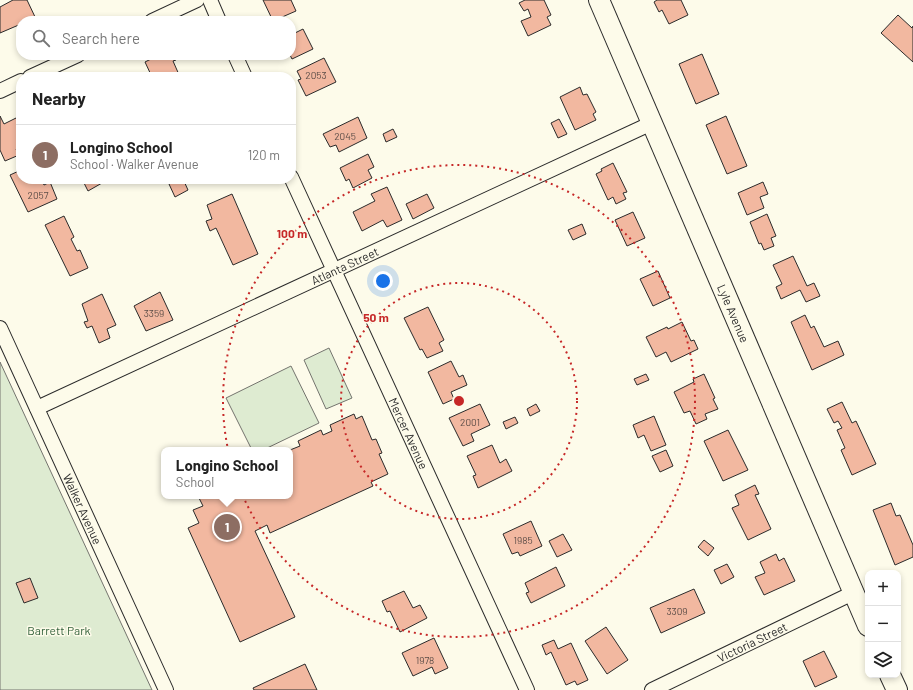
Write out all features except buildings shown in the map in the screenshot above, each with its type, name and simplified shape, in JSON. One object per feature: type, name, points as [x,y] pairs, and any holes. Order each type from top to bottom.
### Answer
[{"type":"street","points":[[163,16],[197,0]]},
{"type":"street","points":[[210,0],[217,16]]},
{"type":"street","name":"Lyle Avenue","points":[[599,0],[865,619]]},
{"type":"street","points":[[41,72],[67,60]]},
{"type":"street","points":[[237,60],[243,72]]},
{"type":"street","points":[[0,91],[16,83]]},
{"type":"street","name":"Atlanta Street","points":[[37,408],[652,123]]},
{"type":"street","name":"Mercer Avenue","points":[[294,184],[527,690]]},
{"type":"street","name":"Walker Avenue","points":[[0,328],[166,690]]},
{"type":"street","name":"Victoria Street","points":[[652,690],[853,592]]},
{"type":"street","points":[[891,678],[897,690]]},
{"type":"green space","points":[[329,348],[352,398],[326,409],[304,360]]},
{"type":"green space","name":"Barrett Park","points":[[0,362],[152,690],[0,690]]},
{"type":"green space","points":[[291,366],[319,423],[269,447],[250,447],[226,398]]},
{"type":"place","name":"Longino School","points":[[227,527]]}]
